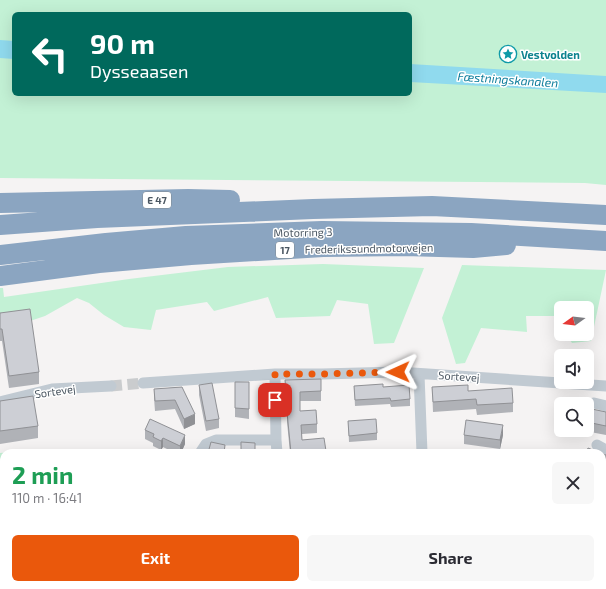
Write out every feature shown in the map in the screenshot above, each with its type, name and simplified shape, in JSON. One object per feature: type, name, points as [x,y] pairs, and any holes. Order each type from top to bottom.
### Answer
[{"type":"highway","name":"E 47","points":[[0,203],[240,200],[313,209]]},
{"type":"highway","name":"Motorring 3","points":[[313,209],[432,206],[606,215]]},
{"type":"highway","points":[[0,225],[105,218],[313,209]]},
{"type":"highway","name":"Motorring 3","points":[[0,255],[186,236],[322,231],[471,233],[606,241]]},
{"type":"highway","name":"Frederikssundmotorvejen","points":[[0,276],[99,263],[191,255],[323,247],[405,246],[474,248],[571,239]]},
{"type":"street","name":"Sortevej","points":[[143,383],[275,374],[398,372],[606,386]]},
{"type":"street","points":[[275,374],[277,449]]},
{"type":"street","points":[[419,374],[422,449]]},
{"type":"street","name":"Sortevej","points":[[0,402],[52,389],[111,386]]},
{"type":"street","points":[[594,403],[606,406]]},
{"type":"street","points":[[203,449],[206,444],[216,440],[276,440]]},
{"type":"green space","name":"Vestvolden","points":[[0,0],[606,0],[606,185],[585,183],[0,178]]},
{"type":"green space","points":[[323,264],[424,268],[394,343],[374,344],[368,304],[337,300],[330,316],[276,318],[268,297],[214,311],[207,302],[156,310],[151,330],[124,327],[104,315],[89,303],[77,298],[45,316],[30,321],[0,325],[0,288],[3,288],[4,297],[129,279],[228,267]]},
{"type":"green space","points":[[462,265],[606,270],[594,327],[594,301],[554,301],[554,316],[526,316],[527,332],[481,328],[465,363],[456,364],[442,318]]},
{"type":"green space","points":[[571,341],[591,341],[572,343]]},
{"type":"water","points":[[0,40],[12,41],[12,59],[0,58]]},
{"type":"water","name":"Fæstningskanalen","points":[[412,64],[606,76],[606,93],[412,82]]},
{"type":"building","points":[[30,309],[39,372],[9,376],[2,329],[0,329],[0,313]]},
{"type":"building","points":[[321,379],[321,391],[300,392],[300,411],[316,410],[317,424],[301,425],[302,440],[324,438],[326,449],[291,449],[287,412],[290,412],[290,392],[286,392],[285,380]]},
{"type":"building","points":[[235,382],[249,382],[249,409],[235,408]]},
{"type":"building","points":[[212,383],[219,419],[206,421],[199,385]]},
{"type":"building","points":[[383,384],[383,387],[409,385],[410,399],[391,401],[390,398],[355,400],[354,386]]},
{"type":"building","points":[[468,385],[468,391],[512,388],[513,403],[477,405],[476,399],[433,402],[432,387]]},
{"type":"building","points":[[182,387],[195,414],[184,419],[175,400],[155,401],[154,389]]},
{"type":"building","points":[[33,396],[38,426],[0,431],[0,401]]},
{"type":"building","points":[[594,409],[606,412],[606,426],[594,423]]},
{"type":"building","points":[[150,419],[185,435],[180,446],[163,438],[161,441],[153,437],[154,434],[145,430]]},
{"type":"building","points":[[376,419],[377,433],[349,436],[348,421]]},
{"type":"building","points":[[466,420],[503,425],[500,440],[464,435]]},
{"type":"building","points":[[211,442],[225,445],[224,449],[209,449]]},
{"type":"building","points":[[241,442],[255,443],[255,449],[241,449]]},
{"type":"tunnel","points":[[111,386],[143,383]]},
{"type":"place","name":"Vestvolden","points":[[508,54]]},
{"type":"route","points":[[275,400],[275,374],[398,372]]}]
